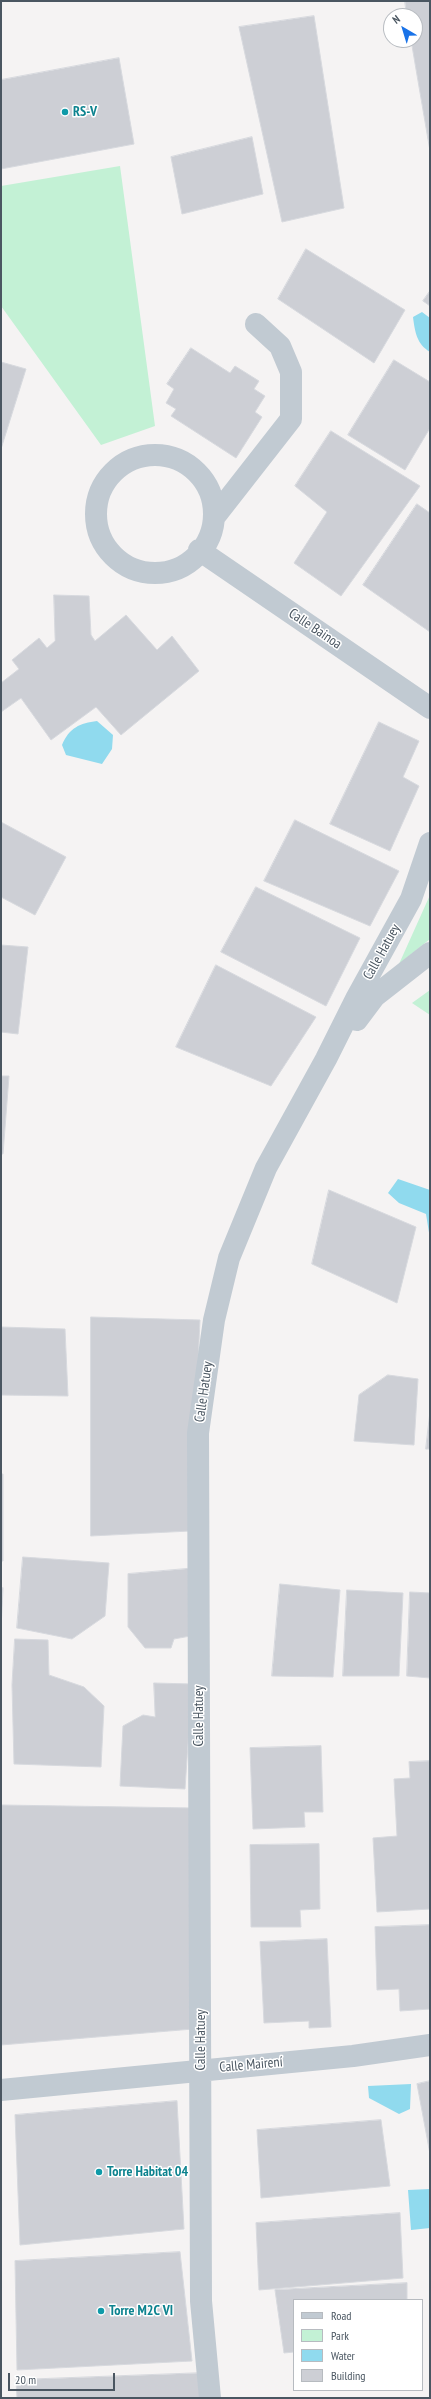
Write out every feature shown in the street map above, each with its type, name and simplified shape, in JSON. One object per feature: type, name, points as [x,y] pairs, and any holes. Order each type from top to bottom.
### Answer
[{"type":"street","points":[[216,514],[291,419],[291,372],[280,346],[256,324]]},
{"type":"street","points":[[164,454],[184,461],[200,474],[211,491],[216,514],[212,532],[189,563],[172,572],[152,574],[134,570],[117,560],[104,546],[97,528],[95,510],[100,491],[110,475],[124,462],[143,455],[164,454]]},
{"type":"street","name":"Calle Bainoa","points":[[199,550],[430,708]]},
{"type":"street","name":"Calle Hatuey","points":[[210,2398],[201,2301],[202,2069],[198,1433],[214,1320],[229,1258],[266,1168],[326,1058],[357,996],[412,899],[430,843]]},
{"type":"street","name":"Calle Hatuey","points":[[326,1058],[375,996],[430,953]]},
{"type":"street","name":"Calle Mairení","points":[[1,2090],[202,2069],[353,2056],[430,2045]]},
{"type":"green space","points":[[120,166],[155,426],[101,445],[1,306],[1,186]]},
{"type":"green space","points":[[430,895],[430,939],[399,964]]},
{"type":"green space","points":[[430,990],[430,1015],[412,1003]]},
{"type":"water","points":[[422,312],[430,318],[430,352],[419,342],[415,328],[413,317]]},
{"type":"water","points":[[97,721],[113,735],[112,749],[102,764],[66,755],[62,745],[68,734],[80,725]]},
{"type":"water","points":[[398,1179],[430,1190],[430,1239],[426,1214],[399,1203],[388,1193]]},
{"type":"water","points":[[411,2084],[410,2109],[399,2114],[369,2098],[368,2086]]},
{"type":"water","points":[[430,2189],[430,2228],[411,2230],[408,2190]]},
{"type":"building","points":[[405,1],[430,1],[430,151],[412,48],[423,48],[423,8],[406,8]]},
{"type":"building","points":[[314,16],[344,208],[282,222],[239,27]]},
{"type":"building","name":"RS-V","points":[[119,58],[134,144],[1,169],[1,80]]},
{"type":"building","points":[[252,137],[263,194],[182,214],[171,157]]},
{"type":"building","points":[[306,249],[405,310],[374,363],[278,299]]},
{"type":"building","points":[[430,291],[430,306],[423,301]]},
{"type":"building","points":[[191,348],[230,373],[235,366],[259,381],[254,389],[265,396],[255,412],[262,417],[236,458],[171,416],[176,409],[166,403],[174,389],[167,384]]},
{"type":"building","points":[[394,360],[430,382],[430,428],[405,470],[348,435]]},
{"type":"building","points":[[1,362],[26,369],[1,449]]},
{"type":"building","points":[[331,431],[420,486],[341,596],[294,563],[327,512],[295,486]]},
{"type":"building","points":[[417,504],[430,513],[430,632],[363,585]]},
{"type":"building","points":[[54,595],[89,596],[91,635],[95,641],[126,615],[157,650],[172,636],[199,671],[121,735],[96,707],[51,740],[21,698],[1,712],[1,683],[19,669],[12,660],[39,638],[47,648],[55,641]]},
{"type":"building","points":[[379,722],[419,741],[403,777],[419,786],[390,851],[330,824]]},
{"type":"building","points":[[295,820],[399,871],[370,926],[264,881]]},
{"type":"building","points":[[1,822],[66,857],[35,915],[1,897]]},
{"type":"building","points":[[256,887],[360,938],[326,1006],[221,952]]},
{"type":"building","points":[[1,945],[28,947],[18,1034],[1,1032]]},
{"type":"building","points":[[216,965],[316,1017],[271,1086],[176,1047]]},
{"type":"building","points":[[1,1076],[9,1076],[3,1154],[1,1154]]},
{"type":"building","points":[[329,1190],[416,1227],[397,1303],[312,1264]]},
{"type":"building","points":[[91,1317],[200,1320],[190,1531],[91,1536]]},
{"type":"building","points":[[1,1327],[65,1329],[68,1396],[1,1395]]},
{"type":"building","points":[[388,1375],[418,1379],[414,1445],[354,1441],[359,1395]]},
{"type":"building","points":[[430,1412],[430,1449],[426,1449]]},
{"type":"building","points":[[1,1474],[3,1474],[3,1561],[1,1561]]},
{"type":"building","points":[[23,1557],[109,1563],[105,1616],[72,1639],[17,1628]]},
{"type":"building","points":[[197,1568],[196,1635],[174,1639],[171,1648],[145,1648],[128,1627],[128,1574]]},
{"type":"building","points":[[280,1584],[340,1590],[333,1677],[272,1676]]},
{"type":"building","points":[[3,1588],[1,1629],[1,1589]]},
{"type":"building","points":[[347,1590],[403,1593],[399,1676],[343,1676]]},
{"type":"building","points":[[410,1592],[430,1593],[430,1678],[407,1676]]},
{"type":"building","points":[[15,1639],[48,1640],[49,1675],[84,1687],[104,1706],[101,1767],[14,1764],[12,1685]]},
{"type":"building","points":[[154,1683],[192,1684],[185,1789],[120,1786],[123,1726],[143,1715],[155,1717]]},
{"type":"building","points":[[321,1746],[323,1812],[304,1812],[305,1827],[253,1829],[250,1748]]},
{"type":"building","points":[[430,1761],[430,1909],[377,1912],[373,1838],[397,1836],[394,1779],[410,1778],[409,1762]]},
{"type":"building","points":[[1,1805],[193,1808],[193,2029],[1,2045]]},
{"type":"building","points":[[319,1844],[320,1909],[300,1910],[301,1927],[251,1927],[250,1845]]},
{"type":"building","points":[[430,1925],[430,2009],[400,2011],[399,1989],[377,1990],[375,1927]]},
{"type":"building","points":[[327,1939],[331,2027],[309,2028],[309,2021],[264,2023],[260,1942]]},
{"type":"building","points":[[430,2081],[430,2154],[417,2084]]},
{"type":"building","name":"Torre Habitat 04","points":[[177,2101],[184,2229],[20,2245],[15,2115]]},
{"type":"building","points":[[381,2120],[390,2186],[261,2198],[257,2130]]},
{"type":"building","points":[[400,2213],[403,2278],[259,2290],[256,2223]]},
{"type":"building","name":"Torre M2C VI","points":[[180,2252],[192,2361],[17,2370],[15,2261]]},
{"type":"building","points":[[407,2283],[407,2299],[293,2299],[293,2352],[284,2353],[275,2290]]},
{"type":"building","points":[[203,2373],[206,2398],[17,2398],[16,2380]]},
{"type":"place","name":"RS-V","points":[[65,112]]},
{"type":"place","name":"Torre Habitat 04","points":[[99,2172]]},
{"type":"place","name":"Torre M2C VI","points":[[101,2311]]}]
